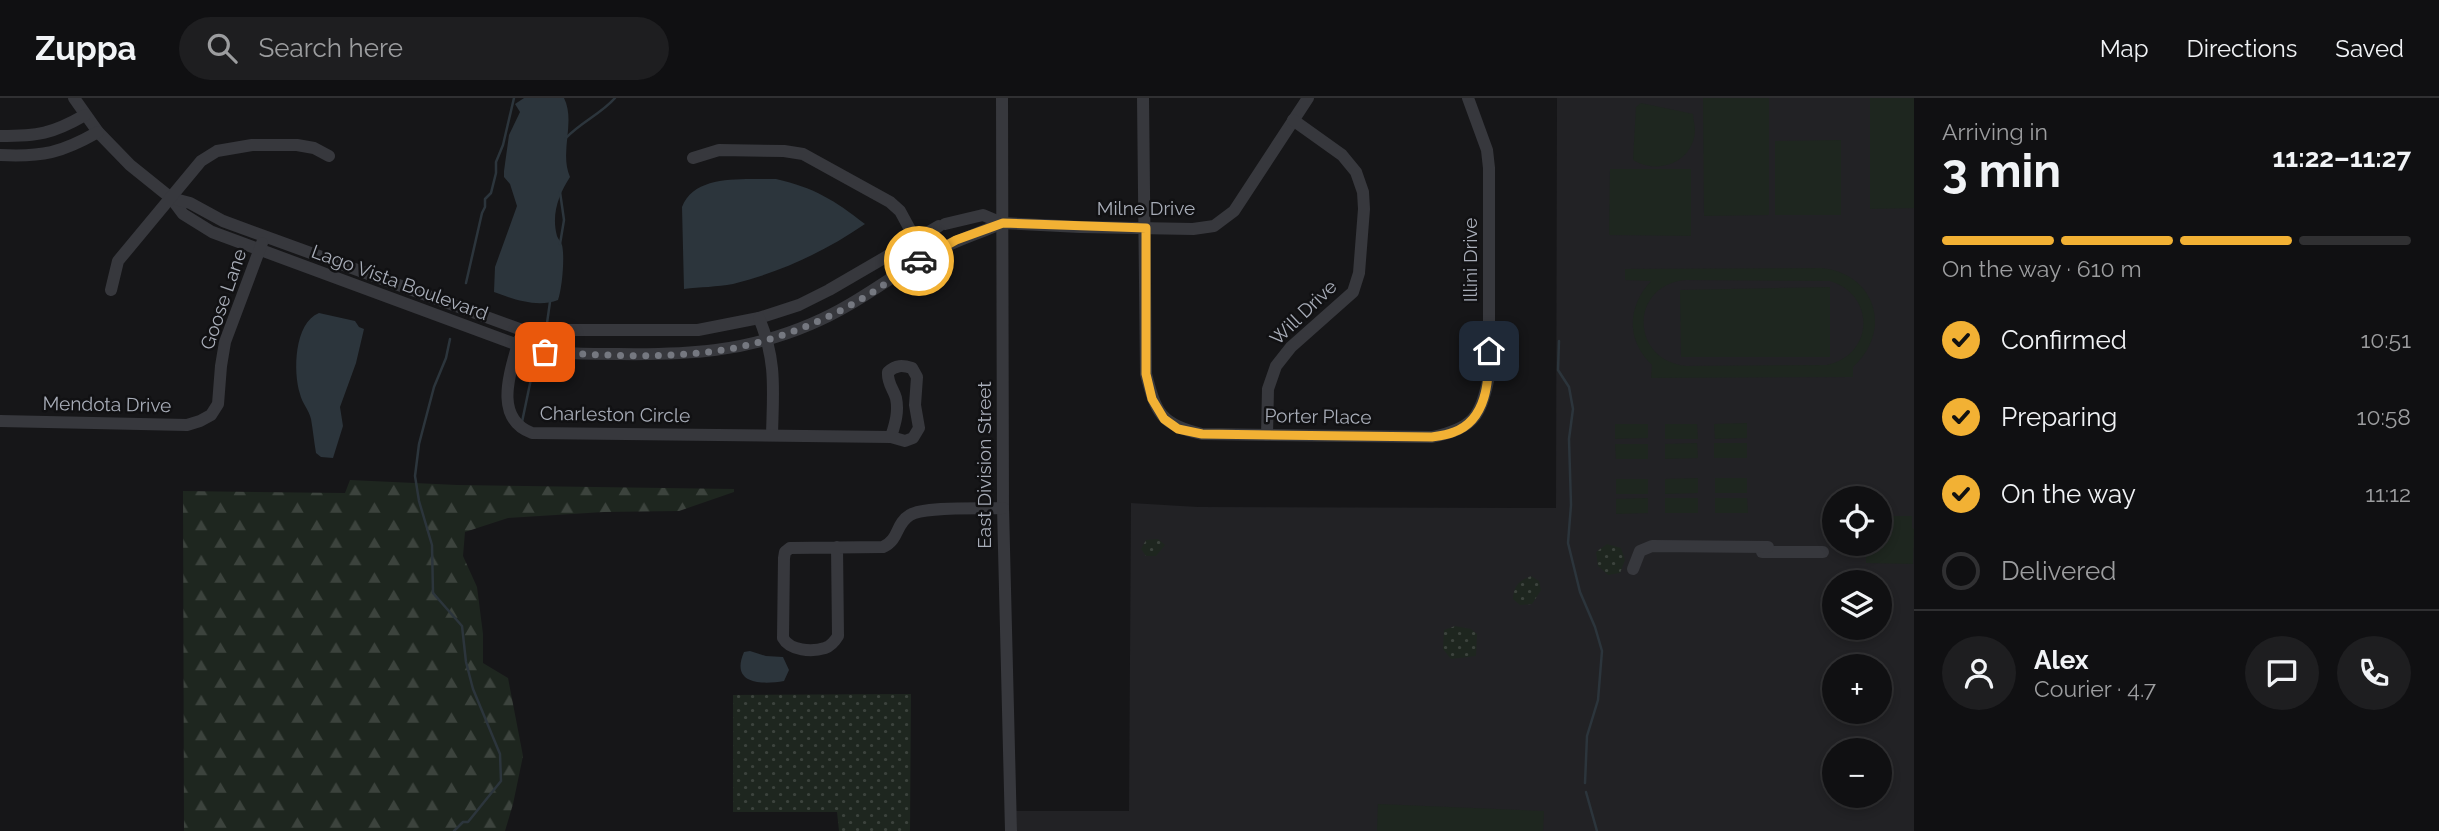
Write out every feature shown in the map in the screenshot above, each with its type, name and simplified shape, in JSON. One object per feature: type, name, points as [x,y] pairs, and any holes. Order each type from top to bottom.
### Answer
[{"type":"street","name":"Lago Vista Boulevard","points":[[74,98],[98,131],[130,165],[171,198],[183,214],[212,232],[518,345],[545,352],[699,353],[768,340],[809,325],[853,304],[925,257],[1003,223]]},
{"type":"street","name":"East Division Street","points":[[1002,98],[1003,508],[1011,831]]},
{"type":"street","points":[[1143,98],[1146,228]]},
{"type":"street","name":"Milne Drive","points":[[1003,223],[1193,229],[1214,226],[1234,211],[1308,98]]},
{"type":"street","name":"Illini Drive","points":[[1468,98],[1487,150],[1489,168],[1489,377],[1483,404],[1471,422]]},
{"type":"street","points":[[0,136],[35,136],[60,129],[85,115]]},
{"type":"street","name":"Will Drive","points":[[1267,435],[1268,389],[1276,366],[1291,347],[1353,292],[1359,273],[1364,201],[1356,172],[1342,155],[1293,120]]},
{"type":"street","points":[[0,155],[54,153],[74,146],[98,131]]},
{"type":"street","points":[[111,290],[118,261],[201,161],[217,151],[252,145],[297,145],[314,148],[329,156]]},
{"type":"street","points":[[693,158],[719,150],[785,151],[803,154],[890,202],[900,211],[925,257]]},
{"type":"street","name":"Lago Vista Boulevard","points":[[171,198],[190,203],[223,221],[522,330],[698,330],[759,318],[799,305],[829,290],[942,225],[983,215],[1003,223]]},
{"type":"street","points":[[965,218],[968,236]]},
{"type":"street","name":"Porter Place","points":[[1146,228],[1146,374],[1152,399],[1164,419],[1178,429],[1202,434],[1432,437],[1455,432],[1471,422]]},
{"type":"street","name":"Goose Lane","points":[[211,415],[218,404],[225,342],[265,236]]},
{"type":"street","points":[[759,318],[773,360],[772,435]]},
{"type":"street","name":"Charleston Circle","points":[[522,330],[509,379],[508,405],[519,428],[532,433],[891,437],[905,441],[914,438],[919,428],[915,405],[917,377],[912,368],[903,365],[895,366],[888,372],[887,381],[896,397],[898,411],[891,437]]},
{"type":"street","name":"Mendota Drive","points":[[0,421],[187,425],[200,422],[211,415]]},
{"type":"street","points":[[837,547],[838,636],[825,648],[795,649],[787,645],[783,638],[785,552],[790,548],[837,547],[883,547],[892,543],[903,521],[912,514],[1003,508]]},
{"type":"street","points":[[1633,569],[1640,551],[1652,546],[1822,552]]},
{"type":"shaded area","points":[[524,98],[564,98],[568,117],[566,157],[570,177],[559,197],[555,220],[557,236],[563,250],[561,288],[558,300],[542,303],[525,302],[494,292],[495,267],[517,206],[504,171],[509,135],[520,112],[515,104]]},
{"type":"shaded area","points":[[1557,98],[1914,98],[1914,831],[1017,831],[1016,811],[1129,811],[1131,503],[1198,507],[1556,508]]},
{"type":"shaded area","points":[[737,179],[776,179],[824,196],[865,224],[834,244],[768,274],[733,284],[684,289],[682,207],[689,196],[710,183]]},
{"type":"shaded area","points":[[319,313],[355,321],[364,329],[356,363],[340,407],[343,426],[333,458],[321,457],[316,453],[311,419],[301,397],[296,373],[300,337],[311,318]]},
{"type":"shaded area","points":[[744,652],[783,657],[789,670],[784,681],[758,682],[744,676],[741,663]]},
{"type":"green space","points":[[1703,98],[1769,98],[1769,215],[1704,216]]},
{"type":"green space","points":[[1870,98],[1914,98],[1914,208],[1870,209]]},
{"type":"green space","points":[[1641,103],[1693,114],[1693,141],[1681,158],[1663,166],[1633,160],[1636,107]]},
{"type":"green space","points":[[1841,140],[1841,215],[1775,215],[1775,141]]},
{"type":"green space","points":[[1610,169],[1691,169],[1691,236],[1609,235]]},
{"type":"green space","points":[[1822,268],[1840,272],[1866,292],[1873,306],[1873,337],[1865,353],[1853,367],[1853,377],[1651,378],[1652,365],[1638,345],[1633,323],[1637,302],[1651,281],[1625,280],[1625,269]],"holes":[[[1686,280],[1830,281],[1845,288],[1856,299],[1862,311],[1863,325],[1861,338],[1854,350],[1843,359],[1827,365],[1686,366],[1667,361],[1654,351],[1646,337],[1646,307],[1654,294],[1668,285]]]},
{"type":"green space","points":[[1830,287],[1830,357],[1681,357],[1680,290]]},
{"type":"green space","points":[[1747,423],[1747,438],[1715,439],[1714,424]]},
{"type":"green space","points":[[1615,424],[1648,424],[1648,438],[1615,439]]},
{"type":"green space","points":[[1665,424],[1697,424],[1698,439],[1665,439]]},
{"type":"green space","points":[[1697,443],[1698,458],[1665,459],[1665,444]]},
{"type":"green space","points":[[1714,443],[1747,443],[1747,458],[1714,458]]},
{"type":"green space","points":[[1615,444],[1648,444],[1648,459],[1616,459]]},
{"type":"green space","points":[[1698,478],[1698,493],[1665,494],[1665,479]]},
{"type":"green space","points":[[1715,478],[1747,478],[1747,493],[1715,493]]},
{"type":"green space","points":[[1616,479],[1648,479],[1648,494],[1616,494]]},
{"type":"green space","points":[[350,480],[457,485],[734,489],[734,492],[679,511],[508,518],[465,532],[463,556],[477,587],[483,634],[483,663],[508,678],[523,756],[505,831],[184,831],[183,491],[345,493]]},
{"type":"green space","points":[[1648,498],[1648,513],[1616,514],[1616,499]]},
{"type":"green space","points":[[1665,498],[1698,498],[1698,513],[1665,513]]},
{"type":"green space","points":[[1715,498],[1747,498],[1748,513],[1715,513]]},
{"type":"green space","points":[[1892,516],[1912,516],[1913,564],[1866,563],[1866,556],[1892,556]]},
{"type":"green space","points":[[1158,539],[1165,545],[1156,556],[1146,556],[1141,549],[1146,540]]},
{"type":"green space","points":[[1607,544],[1621,548],[1625,560],[1620,573],[1608,575],[1598,566],[1596,552]]},
{"type":"green space","points":[[1531,576],[1539,581],[1541,590],[1532,604],[1520,605],[1513,599],[1516,587]]},
{"type":"green space","points":[[1455,626],[1471,629],[1477,634],[1476,656],[1451,659],[1443,649],[1444,630]]},
{"type":"green space","points":[[911,694],[910,831],[839,831],[837,812],[733,812],[733,695]]},
{"type":"green space","points":[[1378,804],[1544,811],[1543,831],[1377,831]]},
{"type":"waterway","points":[[466,283],[485,199],[491,193],[496,162],[503,145],[514,98]]},
{"type":"waterway","points":[[566,138],[615,98]]},
{"type":"waterway","points":[[560,192],[564,220],[560,244]]},
{"type":"waterway","points":[[547,323],[550,302]]},
{"type":"waterway","points":[[450,339],[419,444],[415,476],[432,545],[433,593],[462,626],[466,662],[473,689],[500,754],[501,781],[468,822],[463,822],[454,831]]},
{"type":"waterway","points":[[1559,341],[1558,370],[1569,387],[1573,409],[1569,439],[1571,505],[1568,543],[1580,592],[1602,651],[1598,700],[1587,736],[1585,783]]},
{"type":"waterway","points":[[522,422],[536,355]]},
{"type":"waterway","points":[[1586,792],[1597,831]]},
{"type":"way so far","points":[[545,352],[699,353],[768,340],[809,325],[853,304],[919,261]]},
{"type":"route","points":[[919,261],[956,240],[1003,223],[1146,228],[1146,374],[1152,399],[1164,419],[1178,429],[1202,434],[1432,437],[1455,432],[1471,422],[1483,404],[1489,377],[1489,351]]}]
